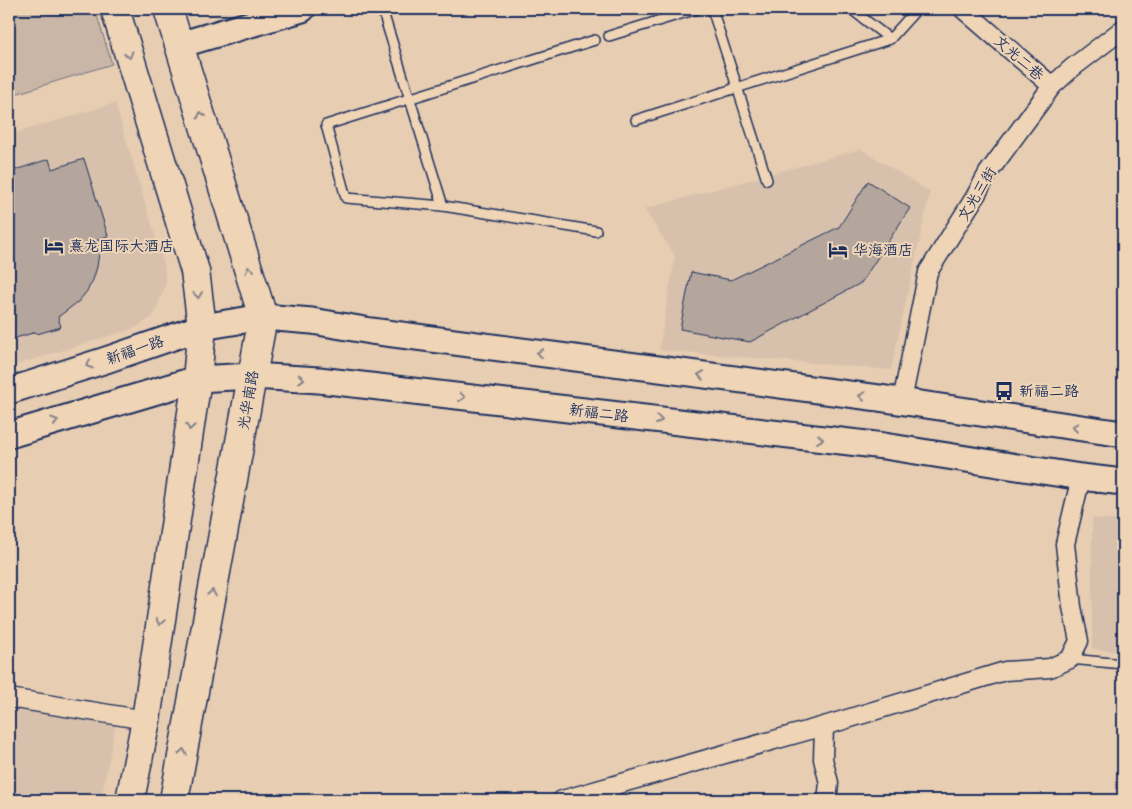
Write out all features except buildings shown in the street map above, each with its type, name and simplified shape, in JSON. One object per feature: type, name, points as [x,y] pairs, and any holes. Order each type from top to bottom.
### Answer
[{"type":"main road","points":[[115,9],[195,272],[202,327],[197,379],[146,720],[130,800]]},
{"type":"main road","name":"光华南路","points":[[168,9],[263,317],[174,800]]},
{"type":"main road","points":[[179,45],[302,9]]},
{"type":"main road","points":[[263,317],[312,321],[371,331],[902,401],[1123,434]]},
{"type":"main road","name":"新福一路","points":[[9,391],[202,327],[263,317]]},
{"type":"main road","points":[[9,435],[197,379],[252,376]]},
{"type":"main road","name":"新福二路","points":[[252,376],[319,380],[884,446],[1123,482]]},
{"type":"street","name":"文光二巷","points":[[964,9],[1052,86]]},
{"type":"street","name":"文光三街","points":[[902,401],[928,272],[988,173],[1052,86],[1072,68],[1123,29]]},
{"type":"street","points":[[562,800],[824,726],[1005,671],[1050,668],[1070,659],[1079,641],[1072,607],[1065,544],[1082,477]]},
{"type":"street","points":[[9,698],[146,720]]},
{"type":"street","points":[[824,726],[823,759],[829,783],[827,800]]},
{"type":"lane","points":[[382,9],[443,206]]},
{"type":"lane","points":[[609,36],[697,9]]},
{"type":"lane","points":[[712,9],[767,180]]},
{"type":"lane","points":[[851,9],[890,39]]},
{"type":"lane","points":[[636,120],[890,39],[917,9]]},
{"type":"lane","points":[[594,40],[326,125],[346,198],[443,206],[596,231]]},
{"type":"lane","points":[[1070,659],[1123,664]]},
{"type":"shaded area","points":[[9,9],[95,9],[112,64],[9,96]]},
{"type":"shaded area","points":[[204,9],[239,9],[207,18]]},
{"type":"shaded area","points":[[115,103],[164,265],[166,283],[160,300],[153,317],[135,328],[9,367],[9,135]]},
{"type":"shaded area","points":[[861,149],[930,192],[891,370],[659,350],[675,256],[644,209]]},
{"type":"shaded area","points":[[1092,518],[1123,521],[1123,652],[1092,649]]},
{"type":"shaded area","points":[[13,704],[116,722],[101,800],[9,800],[9,728]]},
{"type":"place","name":"熹龙国际大酒店","points":[[54,246]]},
{"type":"place","name":"华海酒店","points":[[838,250]]},
{"type":"place","name":"新福二路","points":[[1004,391]]}]
